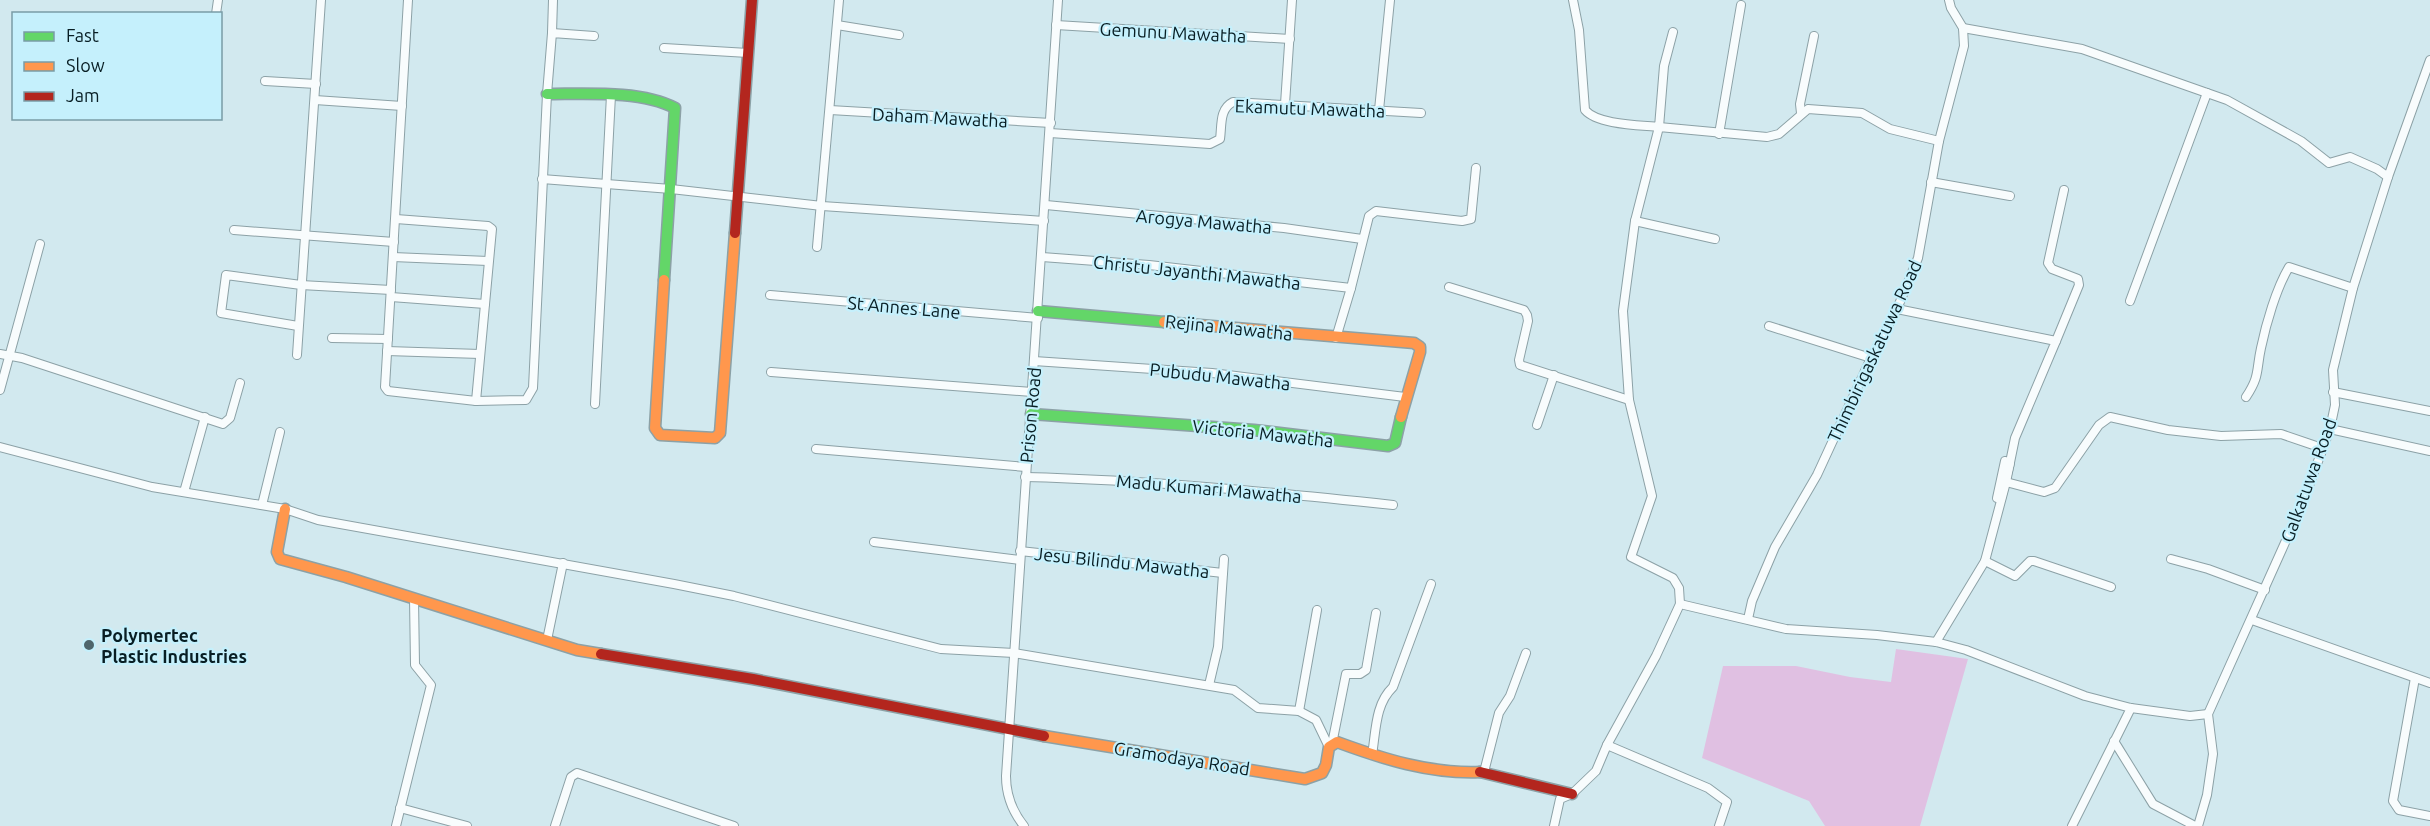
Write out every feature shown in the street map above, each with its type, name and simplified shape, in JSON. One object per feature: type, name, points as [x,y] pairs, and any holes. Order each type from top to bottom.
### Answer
[{"type":"street","points":[[297,355],[321,0]]},
{"type":"street","points":[[408,0],[384,387],[386,390],[476,400],[526,400],[533,388],[553,0]]},
{"type":"street","points":[[547,94],[611,95],[664,102],[675,108],[655,428],[660,435],[715,438],[720,434],[752,0]]},
{"type":"street","points":[[817,247],[839,0]]},
{"type":"street","name":"Prison Road","points":[[1024,826],[1017,817],[1006,791],[1008,730],[1046,205],[1058,0]]},
{"type":"street","points":[[1285,104],[1292,0]]},
{"type":"street","points":[[1379,110],[1390,0]]},
{"type":"street","points":[[1573,0],[1579,30],[1586,110],[1590,116],[1619,123],[1767,137],[1779,135],[1808,108],[1862,113],[1890,129],[1940,141]]},
{"type":"street","name":"Thimbirigaskatuwa Road","points":[[1748,619],[1752,601],[1775,547],[1817,475],[1871,357],[1897,309],[1918,258],[1931,182],[1964,46],[1963,28],[1951,8],[1950,0]]},
{"type":"street","points":[[1719,134],[1741,5]]},
{"type":"street","points":[[837,25],[899,35]]},
{"type":"street","name":"Gemunu Mawatha","points":[[1056,25],[1290,39]]},
{"type":"street","points":[[1963,28],[2082,49],[2227,100],[2301,141],[2329,163],[2350,157],[2377,169],[2388,177]]},
{"type":"street","points":[[1554,826],[1560,799],[1572,794],[1596,771],[1607,745],[1656,656],[1680,604],[1679,588],[1673,578],[1631,557],[1652,496],[1629,399],[1623,311],[1635,221],[1659,127],[1664,66],[1673,32]]},
{"type":"street","points":[[552,33],[594,36]]},
{"type":"street","points":[[1801,113],[1800,104],[1814,36]]},
{"type":"street","points":[[664,48],[748,53]]},
{"type":"street","name":"Galkatuwa Road","points":[[2208,714],[2301,507],[2330,429],[2335,405],[2333,370],[2353,288],[2388,177],[2430,60]]},
{"type":"street","points":[[265,81],[316,84]]},
{"type":"street","points":[[2130,301],[2207,93]]},
{"type":"street","points":[[594,404],[608,184],[611,95]]},
{"type":"street","points":[[315,100],[402,106]]},
{"type":"street","name":"Ekamutu Mawatha","points":[[1050,133],[1210,144],[1220,139],[1223,113],[1227,105],[1233,102],[1421,113]]},
{"type":"street","name":"Daham Mawatha","points":[[830,110],[1051,123]]},
{"type":"street","points":[[1335,338],[1351,288],[1369,216],[1376,211],[1462,221],[1471,219],[1476,168]]},
{"type":"street","points":[[542,179],[671,189],[822,206],[1044,221]]},
{"type":"street","points":[[1931,182],[2010,196]]},
{"type":"street","points":[[1936,642],[1985,561],[2006,482],[2014,438],[2079,285],[2078,279],[2052,269],[2048,263],[2064,190]]},
{"type":"street","name":"Arogya Mawatha","points":[[1046,205],[1284,228],[1362,239]]},
{"type":"street","points":[[396,219],[490,226],[492,229],[476,400]]},
{"type":"street","points":[[1635,221],[1716,239]]},
{"type":"street","points":[[234,230],[393,243]]},
{"type":"street","points":[[0,390],[4,355],[40,244]]},
{"type":"street","points":[[393,257],[488,261]]},
{"type":"street","name":"Christu Jayanthi Mawatha","points":[[1042,257],[1149,265],[1351,288]]},
{"type":"street","points":[[2246,397],[2256,381],[2261,347],[2282,279],[2289,267],[2353,288]]},
{"type":"street","points":[[298,326],[220,312],[228,275],[485,304]]},
{"type":"street","points":[[1449,287],[1524,310],[1528,321],[1519,360],[1520,365],[1629,399]]},
{"type":"street","name":"St Annes Lane","points":[[770,295],[1038,315]]},
{"type":"street","points":[[1897,309],[2056,341]]},
{"type":"street","name":"Rejina Mawatha","points":[[1038,315],[1119,316],[1335,338],[1414,343],[1420,347]]},
{"type":"street","points":[[1769,326],[1871,357]]},
{"type":"street","points":[[332,338],[388,339]]},
{"type":"street","name":"Victoria Mawatha","points":[[1030,414],[1254,430],[1388,446],[1395,442],[1420,347]]},
{"type":"street","points":[[387,351],[480,354]]},
{"type":"street","points":[[4,355],[22,358],[223,424],[227,422],[240,383]]},
{"type":"street","name":"Pubudu Mawatha","points":[[1034,361],[1212,373],[1405,397]]},
{"type":"street","points":[[771,372],[1032,392]]},
{"type":"street","points":[[1537,425],[1554,375]]},
{"type":"street","points":[[2333,392],[2430,411]]},
{"type":"street","points":[[184,492],[206,417]]},
{"type":"street","points":[[2006,482],[2044,492],[2055,488],[2099,424],[2110,417],[2168,430],[2221,436],[2281,434],[2322,448]]},
{"type":"street","points":[[2330,429],[2430,451]]},
{"type":"street","points":[[262,505],[280,432]]},
{"type":"street","points":[[0,447],[152,487],[285,509],[318,520],[734,596],[941,649],[1014,653],[1234,690],[1258,708],[1299,711],[1316,720],[1331,746],[1337,742],[1430,770],[1457,773],[1484,772],[1572,794]]},
{"type":"street","points":[[816,449],[1026,467]]},
{"type":"street","name":"Madu Kumari Mawatha","points":[[1025,477],[1211,486],[1393,505]]},
{"type":"street","points":[[285,509],[277,552],[280,559],[414,598],[577,650],[753,679],[1008,730]]},
{"type":"street","points":[[874,542],[1020,560]]},
{"type":"street","name":"Jesu Bilindu Mawatha","points":[[1020,550],[1223,573]]},
{"type":"street","points":[[1209,685],[1218,647],[1224,559]]},
{"type":"street","points":[[2171,559],[2208,569],[2265,590]]},
{"type":"street","points":[[1985,561],[2015,576],[2030,561],[2034,561],[2111,587]]},
{"type":"street","points":[[547,640],[563,563]]},
{"type":"street","points":[[1372,754],[1380,706],[1385,694],[1394,687],[1431,584]]},
{"type":"street","points":[[396,826],[431,685],[415,665],[414,598]]},
{"type":"street","points":[[1680,604],[1786,629],[1877,634],[1936,642],[1966,650],[2085,696],[2131,708],[2190,716],[2208,714],[2213,754],[2207,795],[2196,826],[2153,804],[2114,741]]},
{"type":"street","points":[[1299,711],[1317,610]]},
{"type":"street","name":"Gramodaya Road","points":[[1008,730],[1305,778],[1318,777],[1325,770],[1346,674],[1360,674],[1366,670],[1376,613]]},
{"type":"street","points":[[2252,620],[2430,683]]},
{"type":"street","points":[[1484,772],[1499,712],[1510,696],[1526,652]]},
{"type":"street","points":[[2415,678],[2393,801],[2399,810],[2430,816]]},
{"type":"street","points":[[2072,826],[2131,708]]},
{"type":"street","points":[[1607,745],[1708,788],[1727,802],[1719,826]]},
{"type":"street","points":[[555,826],[571,777],[577,773],[734,826]]},
{"type":"street","points":[[400,808],[467,826]]},
{"type":"shaded area","points":[[1896,649],[1968,659],[1920,826],[1825,826],[1809,801],[1702,758],[1723,666],[1796,666],[1850,677],[1891,682]]},
{"type":"traffic: fast","points":[[547,94],[630,96],[646,98],[675,108],[664,280]]},
{"type":"traffic: fast","points":[[1038,311],[1164,322]]},
{"type":"traffic: fast","points":[[1031,414],[1254,430],[1388,446],[1395,443],[1401,417]]},
{"type":"traffic: slow","points":[[664,280],[655,428],[660,435],[715,438],[720,433],[735,233]]},
{"type":"traffic: slow","points":[[1164,322],[1414,343],[1420,347],[1420,352],[1401,417]]},
{"type":"traffic: slow","points":[[285,509],[277,552],[280,559],[346,577],[577,650],[601,654]]},
{"type":"traffic: slow","points":[[1044,736],[1305,779],[1322,773],[1329,747],[1337,742],[1425,768],[1480,772]]},
{"type":"traffic: jam","points":[[735,233],[752,0]]},
{"type":"traffic: jam","points":[[601,654],[753,679],[1044,736]]},
{"type":"traffic: jam","points":[[1480,772],[1572,794]]},
{"type":"place","name":"Polymertec Plastic Industries","points":[[89,645]]}]
